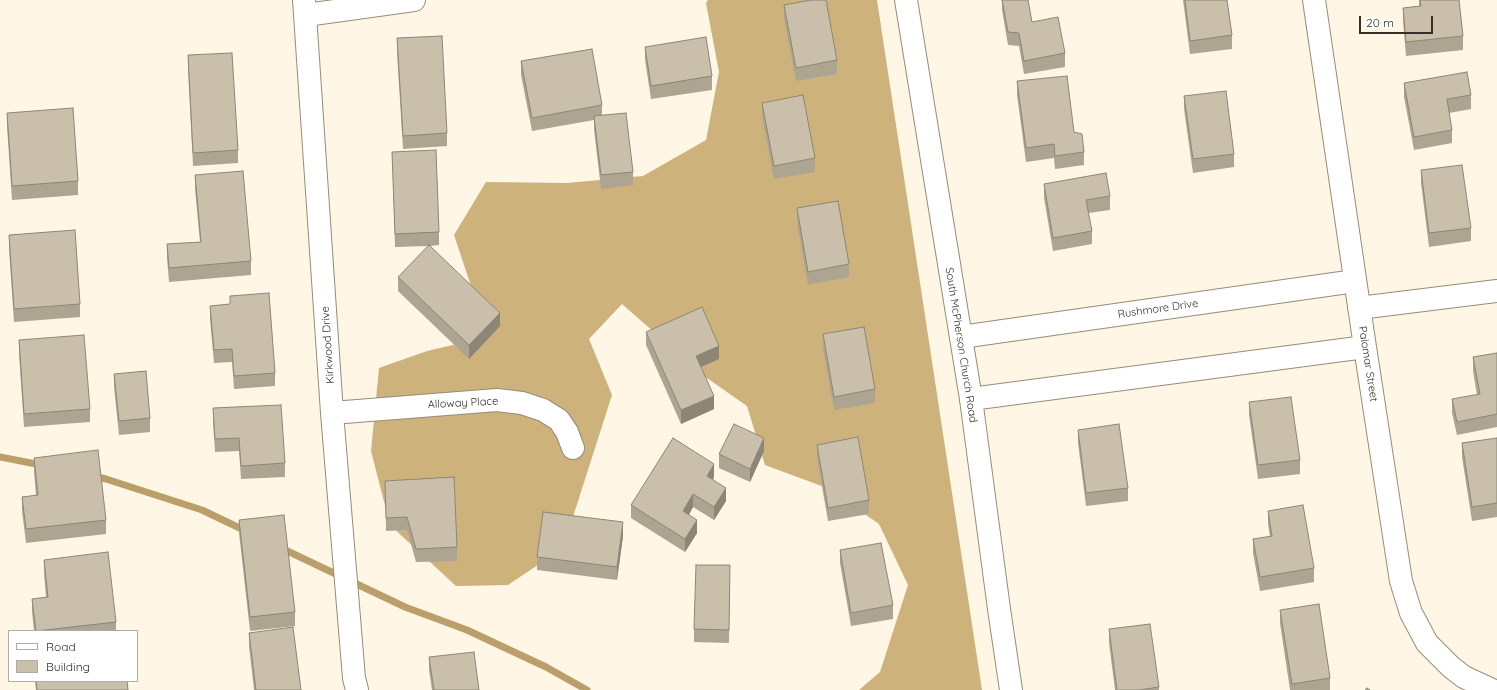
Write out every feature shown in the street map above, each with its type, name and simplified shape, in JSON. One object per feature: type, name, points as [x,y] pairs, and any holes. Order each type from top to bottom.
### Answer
[{"type":"street","points":[[305,8],[414,0]]},
{"type":"street","name":"South McPherson Church Road","points":[[906,0],[971,399],[1011,690]]},
{"type":"street","name":"Palomar Street","points":[[1314,0],[1401,581],[1411,613],[1427,643],[1438,656],[1464,677],[1492,690]]},
{"type":"street","name":"Kirkwood Drive","points":[[305,8],[332,413],[354,678],[357,690]]},
{"type":"street","name":"Rushmore Drive","points":[[961,337],[1355,281]]},
{"type":"street","points":[[1359,308],[1497,292]]},
{"type":"street","points":[[971,399],[1365,347]]},
{"type":"street","name":"Alloway Place","points":[[332,413],[497,400],[522,403],[542,410],[559,420],[567,432],[573,448]]},
{"type":"shaded area","points":[[708,0],[877,0],[982,690],[859,690],[880,672],[908,585],[879,524],[827,488],[765,465],[747,406],[704,376],[622,304],[589,339],[612,395],[563,548],[508,585],[456,586],[390,525],[371,451],[379,368],[427,351],[470,341],[475,298],[454,235],[486,182],[567,183],[643,176],[706,140],[719,72],[706,3]]},
{"type":"building","points":[[811,0],[826,0],[837,60],[796,68],[784,5]]},
{"type":"building","points":[[1002,0],[1028,0],[1032,22],[1058,17],[1065,53],[1024,61],[1019,33],[1008,32]]},
{"type":"building","points":[[1185,0],[1227,0],[1232,35],[1190,41]]},
{"type":"building","points":[[1420,0],[1459,0],[1463,36],[1406,42],[1403,8],[1421,6]]},
{"type":"building","points":[[442,36],[447,133],[403,136],[397,38]]},
{"type":"building","points":[[706,37],[712,76],[651,86],[645,47]]},
{"type":"building","points":[[592,49],[602,105],[532,118],[521,61]]},
{"type":"building","points":[[232,53],[238,150],[193,153],[188,55]]},
{"type":"building","points":[[1467,72],[1471,95],[1447,99],[1452,130],[1414,137],[1404,83]]},
{"type":"building","points":[[1067,76],[1074,132],[1082,134],[1084,152],[1055,156],[1054,144],[1026,148],[1017,81]]},
{"type":"building","points":[[1226,91],[1234,154],[1193,159],[1184,96]]},
{"type":"building","points":[[803,95],[815,158],[774,166],[762,103]]},
{"type":"building","points":[[73,108],[78,181],[12,186],[7,113]]},
{"type":"building","points":[[626,113],[633,172],[601,175],[594,116]]},
{"type":"building","points":[[436,150],[439,232],[395,234],[392,152]]},
{"type":"building","points":[[1462,165],[1471,228],[1429,233],[1421,170]]},
{"type":"building","points":[[243,171],[251,261],[169,268],[167,244],[201,242],[195,175]]},
{"type":"building","points":[[1106,173],[1110,196],[1086,200],[1092,231],[1053,238],[1044,184]]},
{"type":"building","points":[[838,201],[849,264],[808,272],[797,208]]},
{"type":"building","points":[[75,230],[80,304],[14,309],[9,235]]},
{"type":"building","points":[[429,245],[500,313],[469,345],[398,277]]},
{"type":"building","points":[[269,293],[275,373],[234,376],[232,349],[214,350],[210,306],[230,304],[230,296]]},
{"type":"building","points":[[702,307],[719,346],[696,356],[714,396],[681,410],[646,332]]},
{"type":"building","points":[[864,327],[875,389],[834,397],[823,334]]},
{"type":"building","points":[[84,335],[90,409],[24,414],[19,340]]},
{"type":"building","points":[[1497,353],[1497,414],[1457,422],[1452,399],[1480,394],[1473,357]]},
{"type":"building","points":[[146,371],[150,418],[119,421],[114,374]]},
{"type":"building","points":[[1291,397],[1300,460],[1258,465],[1249,402]]},
{"type":"building","points":[[281,405],[285,463],[241,466],[239,438],[215,439],[213,408]]},
{"type":"building","points":[[734,424],[764,438],[750,469],[719,454]]},
{"type":"building","points":[[1119,424],[1128,488],[1086,493],[1078,430]]},
{"type":"building","points":[[858,437],[869,500],[828,508],[817,445]]},
{"type":"building","points":[[673,438],[714,464],[707,476],[726,488],[714,507],[693,494],[683,511],[697,520],[685,539],[631,505]]},
{"type":"building","points":[[1497,438],[1497,503],[1472,507],[1462,443]]},
{"type":"building","points":[[98,450],[106,520],[26,529],[22,497],[38,495],[34,458]]},
{"type":"building","points":[[454,477],[457,547],[416,549],[407,517],[386,518],[385,481]]},
{"type":"building","points":[[1303,505],[1314,568],[1260,577],[1253,539],[1272,536],[1268,511]]},
{"type":"building","points":[[543,512],[623,522],[617,567],[537,557]]},
{"type":"building","points":[[284,515],[295,612],[250,617],[239,520]]},
{"type":"building","points":[[881,543],[893,605],[851,613],[840,550]]},
{"type":"building","points":[[108,552],[116,622],[36,630],[32,599],[48,597],[44,560]]},
{"type":"building","points":[[696,565],[730,565],[729,630],[694,629]]},
{"type":"building","points":[[1319,604],[1330,678],[1292,684],[1280,610]]},
{"type":"building","points":[[1150,624],[1159,687],[1139,690],[1117,690],[1109,629]]},
{"type":"building","points":[[293,627],[301,690],[256,690],[249,633]]},
{"type":"building","points":[[474,652],[479,690],[434,690],[429,657]]},
{"type":"building","points":[[36,682],[127,682],[128,690],[37,690]]},
{"type":"waterway","points":[[0,457],[41,465]]},
{"type":"waterway","points":[[93,476],[202,510],[248,532]]},
{"type":"waterway","points":[[279,547],[405,607],[467,630],[546,667],[587,690]]}]
